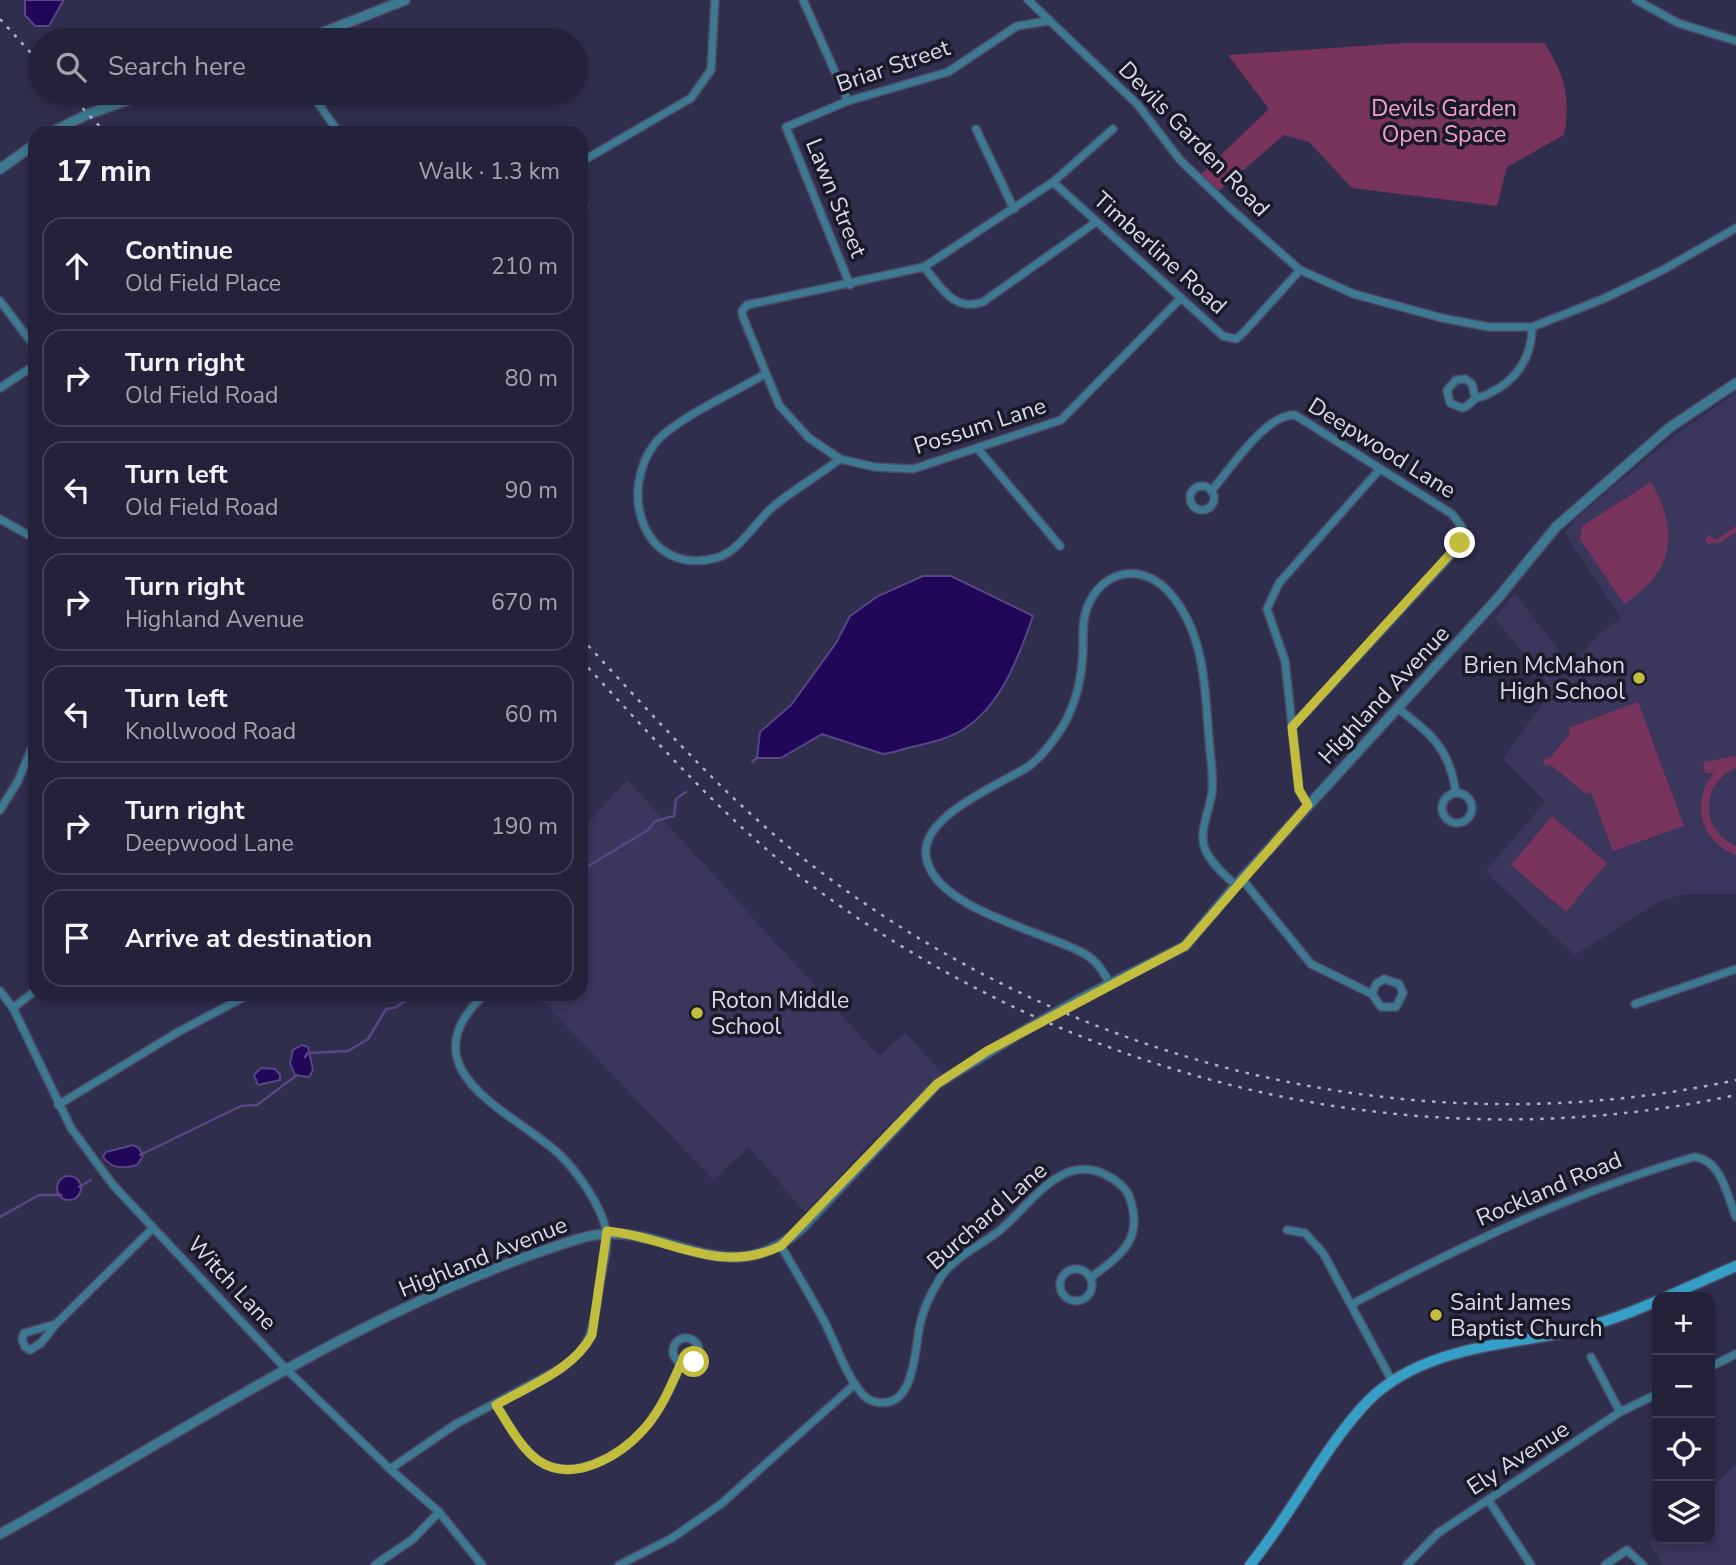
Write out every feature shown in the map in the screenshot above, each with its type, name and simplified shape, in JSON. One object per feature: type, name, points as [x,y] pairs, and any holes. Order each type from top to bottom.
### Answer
[{"type":"main road","points":[[1677,1292],[1736,1266]]},
{"type":"main road","points":[[1250,1565],[1348,1426],[1368,1401],[1392,1381],[1417,1367],[1450,1355],[1586,1327],[1652,1303]]},
{"type":"street","points":[[334,28],[405,0]]},
{"type":"street","points":[[588,158],[691,98],[711,70],[715,0]]},
{"type":"street","points":[[803,0],[848,101]]},
{"type":"street","name":"Devils Garden Road","points":[[1028,0],[1138,106],[1180,160],[1300,270],[1354,294],[1442,318],[1489,327],[1532,327],[1603,299],[1661,271],[1736,228]]},
{"type":"street","points":[[1636,0],[1678,23],[1736,41]]},
{"type":"street","name":"Briar Street","points":[[786,127],[848,101],[948,72],[1017,26],[1048,21]]},
{"type":"street","points":[[64,126],[114,105]]},
{"type":"street","points":[[319,105],[334,126]]},
{"type":"street","name":"Lawn Street","points":[[786,127],[850,285]]},
{"type":"street","points":[[976,129],[1014,209]]},
{"type":"street","points":[[850,285],[924,267],[1053,182],[1113,129]]},
{"type":"street","points":[[0,169],[28,151]]},
{"type":"street","name":"Timberline Road","points":[[1053,182],[1223,336],[1236,338],[1300,270]]},
{"type":"street","points":[[924,267],[952,300],[971,306],[983,302],[1096,222]]},
{"type":"street","name":"Possum Lane","points":[[850,285],[753,304],[742,311],[779,405],[793,422],[840,459],[875,467],[913,469],[1061,420],[1181,298]]},
{"type":"street","points":[[0,301],[28,338]]},
{"type":"street","points":[[1475,397],[1475,388],[1465,379],[1456,380],[1447,390],[1450,403],[1457,408],[1470,405],[1475,397],[1501,387],[1521,367],[1532,344],[1532,327]]},
{"type":"street","points":[[0,388],[28,370]]},
{"type":"street","points":[[765,374],[670,430],[650,451],[639,472],[638,505],[647,533],[656,546],[677,557],[717,558],[737,545],[772,507],[840,459]]},
{"type":"street","name":"Highland Avenue","points":[[0,1534],[286,1369],[445,1290],[577,1239],[607,1231],[643,1236],[720,1259],[755,1256],[781,1246],[937,1084],[1020,1032],[1185,946],[1308,805],[1399,709],[1571,512],[1675,423],[1736,383]]},
{"type":"street","name":"Deepwood Lane","points":[[1211,491],[1266,427],[1286,414],[1295,415],[1452,514],[1462,527],[1460,543],[1292,727]]},
{"type":"street","points":[[978,449],[1060,546]]},
{"type":"street","points":[[1308,805],[1299,790],[1285,661],[1267,609],[1279,583],[1380,469]]},
{"type":"street","points":[[0,519],[28,535]]},
{"type":"street","points":[[1110,984],[1100,968],[1083,953],[967,903],[934,874],[927,863],[926,850],[935,829],[955,809],[1028,766],[1044,752],[1074,705],[1079,688],[1087,609],[1099,590],[1121,575],[1139,573],[1156,581],[1178,604],[1194,637],[1205,683],[1212,789],[1203,839],[1210,859],[1239,882],[1311,964],[1373,994],[1376,1004],[1391,1009],[1400,1003],[1403,993],[1399,984],[1384,979],[1376,984],[1373,994]]},
{"type":"street","points":[[1399,709],[1433,736],[1447,754],[1456,793]]},
{"type":"street","points":[[0,810],[18,781],[28,757]]},
{"type":"street","points":[[1456,793],[1466,796],[1472,805],[1468,819],[1458,824],[1448,821],[1442,812],[1447,797],[1456,793]]},
{"type":"street","points":[[1636,1004],[1736,969]]},
{"type":"street","name":"Witch Lane","points":[[0,991],[13,1008],[58,1105],[83,1147],[153,1228],[286,1369],[439,1512],[482,1565]]},
{"type":"street","points":[[13,1008],[28,996]]},
{"type":"street","points":[[58,1105],[178,1032],[237,1001]]},
{"type":"street","points":[[390,1469],[456,1424],[563,1367],[585,1348],[592,1335],[607,1231],[590,1197],[558,1153],[488,1103],[471,1086],[461,1067],[457,1048],[460,1023],[478,1001]]},
{"type":"street","name":"Rockland Road","points":[[1352,1304],[1526,1216],[1631,1175],[1694,1157],[1705,1158],[1715,1166],[1736,1217]]},
{"type":"street","name":"Burchard Lane","points":[[855,1384],[867,1399],[878,1403],[891,1402],[902,1395],[910,1383],[921,1320],[931,1293],[944,1273],[1003,1228],[1048,1184],[1066,1172],[1083,1167],[1114,1179],[1127,1193],[1133,1211],[1130,1242],[1123,1253],[1090,1278]]},
{"type":"street","points":[[56,1324],[24,1333],[22,1339],[25,1347],[30,1350],[35,1348],[153,1228]]},
{"type":"street","points":[[1287,1230],[1305,1233],[1323,1253],[1392,1381]]},
{"type":"street","points":[[619,1565],[672,1538],[721,1504],[855,1384],[823,1319],[781,1246]]},
{"type":"street","name":"Burchard Lane","points":[[1078,1269],[1090,1278],[1092,1288],[1084,1300],[1073,1301],[1062,1293],[1061,1280],[1068,1272],[1078,1269]]},
{"type":"street","points":[[1715,1364],[1736,1354]]},
{"type":"street","points":[[1591,1357],[1620,1412]]},
{"type":"street","points":[[496,1405],[526,1449],[539,1461],[557,1469],[574,1469],[597,1463],[622,1448],[644,1429],[662,1403],[681,1363]]},
{"type":"street","name":"Ely Avenue","points":[[1407,1565],[1438,1533],[1620,1412],[1652,1396]]},
{"type":"street","points":[[1489,1501],[1531,1565]]},
{"type":"street","points":[[375,1565],[403,1548],[439,1512]]},
{"type":"street","points":[[1605,1565],[1627,1550],[1643,1565]]},
{"type":"shaded area","points":[[25,0],[63,1],[49,26],[35,26],[25,15]]},
{"type":"shaded area","name":"Brien McMahon High School","points":[[1736,393],[1736,894],[1685,894],[1661,901],[1575,955],[1485,872],[1545,802],[1503,759],[1552,690],[1495,618],[1515,594],[1571,666],[1601,632],[1621,618],[1565,534],[1575,519],[1675,435]]},
{"type":"shaded area","points":[[923,576],[951,576],[1033,616],[1015,664],[988,708],[976,720],[954,734],[894,752],[883,754],[822,734],[781,758],[757,758],[760,732],[791,705],[836,643],[850,616],[878,596]]},
{"type":"shaded area","name":"Roton Middle School","points":[[627,780],[879,1056],[905,1033],[942,1073],[863,1150],[808,1211],[804,1211],[749,1147],[713,1180],[543,1001],[588,1001],[588,823]]},
{"type":"shaded area","points":[[302,1045],[308,1047],[313,1070],[309,1077],[295,1075],[290,1063],[293,1050]]},
{"type":"shaded area","points":[[261,1068],[275,1069],[280,1080],[258,1085],[254,1075]]},
{"type":"shaded area","points":[[133,1145],[139,1148],[143,1156],[137,1165],[118,1167],[103,1157],[106,1152]]},
{"type":"shaded area","points":[[64,1176],[74,1176],[81,1183],[81,1193],[74,1200],[64,1200],[57,1193],[57,1183]]},
{"type":"shaded area","points":[[1736,1465],[1736,1565],[1663,1565],[1649,1542],[1652,1539],[1652,1544],[1715,1544],[1715,1484]]},
{"type":"green space","name":"Devils Garden Open Space","points":[[1405,43],[1544,43],[1551,54],[1561,76],[1566,98],[1564,135],[1507,167],[1497,206],[1352,188],[1309,142],[1284,135],[1219,191],[1200,175],[1269,109],[1228,55]]},
{"type":"green space","points":[[1651,482],[1666,518],[1667,550],[1662,565],[1653,578],[1641,592],[1624,604],[1580,539],[1582,526]]},
{"type":"green space","points":[[1736,526],[1736,532],[1719,543],[1709,544],[1705,541],[1709,535],[1716,540]]},
{"type":"green space","points":[[1638,702],[1684,826],[1613,851],[1591,792],[1586,794],[1551,765],[1545,766],[1543,760],[1551,757],[1570,734],[1568,728]]},
{"type":"green space","points":[[1736,756],[1736,768],[1716,784],[1709,807],[1716,830],[1736,846],[1736,855],[1724,849],[1707,831],[1701,808],[1702,796],[1714,773],[1705,773],[1703,762]]},
{"type":"green space","points":[[1552,816],[1607,863],[1566,912],[1511,865]]},
{"type":"waterway","points":[[752,762],[757,758]]},
{"type":"waterway","points":[[588,866],[648,830],[655,821],[674,816],[676,799],[686,792]]},
{"type":"waterway","points":[[305,1057],[308,1053],[348,1051],[368,1039],[386,1009],[397,1007],[405,1001]]},
{"type":"waterway","points":[[140,1155],[241,1106],[257,1105],[297,1075]]},
{"type":"waterway","points":[[79,1187],[91,1180]]},
{"type":"waterway","points":[[0,1217],[39,1195],[61,1195]]},
{"type":"railway","points":[[0,19],[28,50]]},
{"type":"railway","points":[[79,105],[99,126]]},
{"type":"railway","points":[[588,646],[719,784],[809,863],[911,933],[1019,992],[1132,1039],[1249,1074],[1370,1095],[1492,1104],[1614,1099],[1736,1080]]},
{"type":"railway","points":[[588,668],[713,800],[799,876],[902,947],[1011,1006],[1126,1053],[1244,1088],[1365,1110],[1488,1119],[1612,1114],[1736,1095]]},
{"type":"place","name":"Brien McMahon High School","points":[[1639,678]]},
{"type":"place","name":"Roton Middle School","points":[[697,1013]]},
{"type":"place","name":"Saint James Baptist Church","points":[[1436,1315]]},
{"type":"route","points":[[694,1362],[681,1363],[662,1403],[644,1429],[622,1448],[597,1463],[574,1469],[557,1469],[539,1461],[526,1449],[496,1405],[563,1367],[585,1348],[592,1335],[607,1231],[631,1233],[720,1259],[755,1256],[781,1246],[802,1228],[937,1084],[987,1051],[1185,946],[1308,805],[1299,790],[1292,727],[1460,543]]}]
